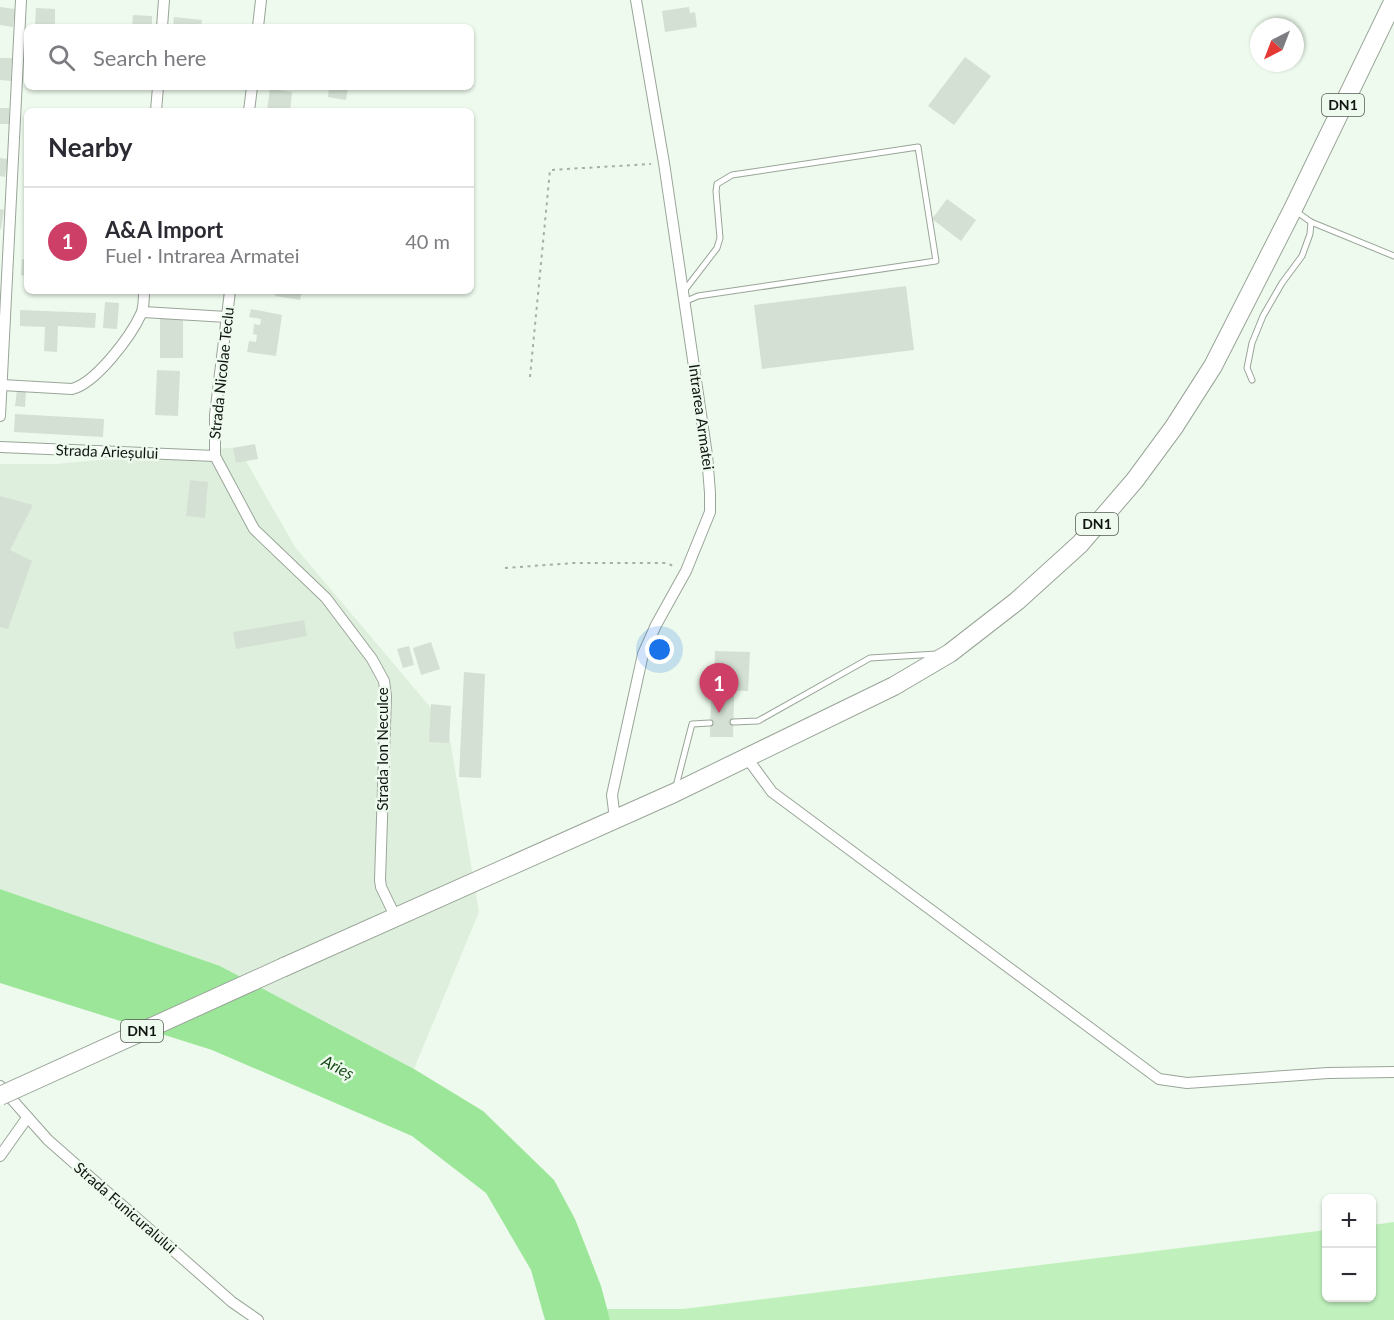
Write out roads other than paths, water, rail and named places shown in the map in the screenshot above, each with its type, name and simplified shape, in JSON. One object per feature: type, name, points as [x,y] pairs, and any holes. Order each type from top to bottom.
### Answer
[{"type":"main road","name":"DN1","points":[[0,1096],[747,758],[894,686],[950,653],[1017,602],[1080,544],[1136,480],[1174,427],[1213,366],[1293,209],[1394,0]]},
{"type":"street","points":[[0,416],[21,0]]},
{"type":"street","points":[[162,24],[164,0]]},
{"type":"street","points":[[258,24],[261,0]]},
{"type":"street","name":"Intrarea Armatei","points":[[615,819],[612,795],[643,654],[686,571],[710,512],[710,493],[684,297],[636,0]]},
{"type":"street","points":[[156,108],[158,90]]},
{"type":"street","points":[[249,108],[252,90]]},
{"type":"street","points":[[2,385],[72,389],[78,387],[108,362],[125,343],[143,312],[144,294]]},
{"type":"street","name":"Strada Nicolae Teclu","points":[[215,456],[215,415],[230,294]]},
{"type":"street","points":[[143,312],[228,317]]},
{"type":"street","name":"Strada Arieșului","points":[[0,447],[215,456]]},
{"type":"street","name":"Strada Ion Neculce","points":[[215,456],[254,529],[326,598],[372,658],[384,681],[386,696],[380,880],[396,918]]},
{"type":"street","points":[[747,758],[772,792],[1159,1079],[1186,1083],[1328,1073],[1394,1072]]},
{"type":"street","name":"Strada Funicuralului","points":[[0,1086],[48,1140],[205,1279],[258,1320]]},
{"type":"street","points":[[0,1155],[27,1118]]},
{"type":"lane","points":[[918,147],[936,261],[684,297],[717,248],[720,238],[717,184],[732,176],[918,147]]},
{"type":"lane","points":[[1293,209],[1311,222],[1394,256]]},
{"type":"lane","points":[[1252,380],[1247,368],[1252,343],[1263,316],[1282,283],[1302,256],[1310,234],[1311,222]]},
{"type":"lane","points":[[733,722],[758,722],[870,658],[950,653]]},
{"type":"lane","points":[[674,793],[692,724],[710,723]]},
{"type":"water","name":"Arieș","points":[[0,889],[220,966],[414,1069],[483,1111],[554,1180],[575,1219],[601,1286],[610,1320],[545,1320],[531,1270],[486,1193],[412,1136],[212,1050],[0,983]]},
{"type":"place","name":"A&A Import","points":[[719,713]]}]
